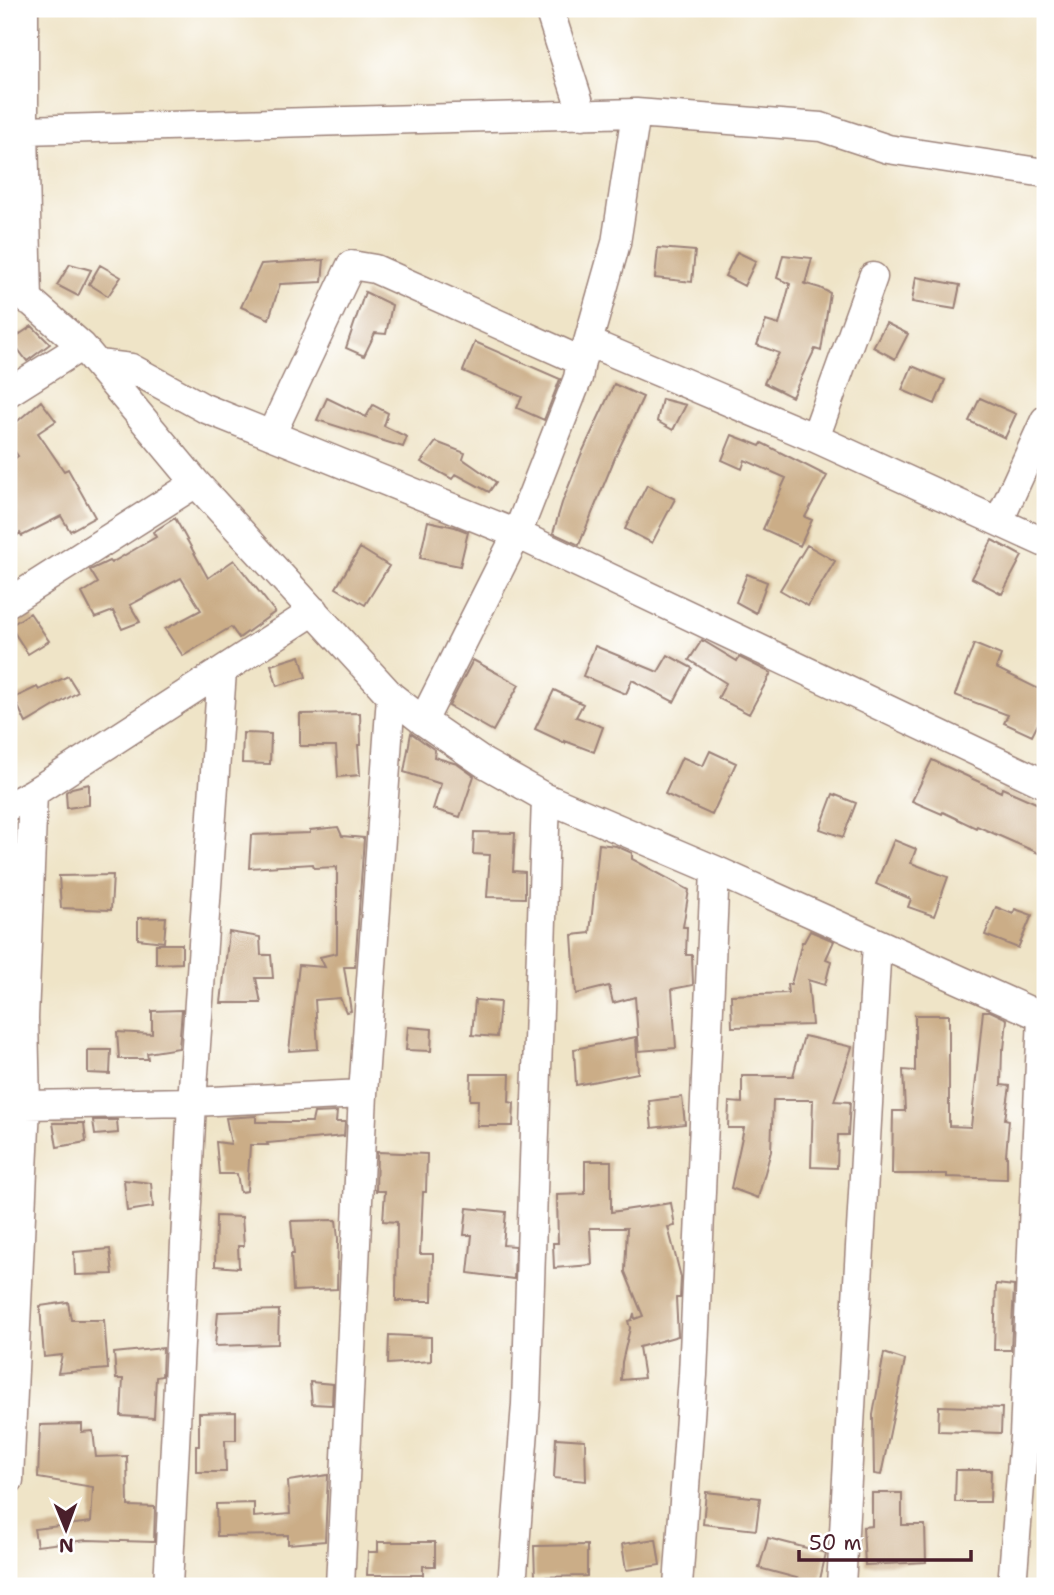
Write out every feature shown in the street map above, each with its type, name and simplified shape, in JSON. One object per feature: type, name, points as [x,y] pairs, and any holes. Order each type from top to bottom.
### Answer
[{"type":"street","points":[[24,9],[24,130],[18,291],[90,355],[196,483],[391,696],[484,763],[546,798],[715,870],[1044,1017],[1035,1434],[1012,1586]]},
{"type":"street","points":[[549,9],[583,115]]},
{"type":"street","points":[[24,130],[636,113],[821,127],[888,149],[1045,173]]},
{"type":"street","points":[[423,721],[517,534],[579,378],[616,243],[636,113]]},
{"type":"street","points":[[271,435],[351,265],[375,268],[815,438],[1045,543]]},
{"type":"street","points":[[815,438],[873,277]]},
{"type":"street","points":[[9,392],[90,355],[131,368],[204,408],[517,534],[1045,784]]},
{"type":"street","points":[[999,521],[1045,420]]},
{"type":"street","points":[[9,602],[196,483]]},
{"type":"street","points":[[9,806],[314,611]]},
{"type":"street","points":[[167,1586],[192,1102],[222,671]]},
{"type":"street","points":[[340,1586],[363,1094],[391,696]]},
{"type":"street","points":[[9,1480],[26,1105],[23,1018],[33,793]]},
{"type":"street","points":[[512,1586],[526,1404],[546,798]]},
{"type":"street","points":[[678,1586],[693,1375],[715,870]]},
{"type":"street","points":[[841,1586],[877,943]]},
{"type":"street","points":[[9,994],[23,1018]]},
{"type":"street","points":[[26,1105],[192,1102],[363,1094]]},
{"type":"building","points":[[658,248],[695,251],[692,282],[655,278]]},
{"type":"building","points":[[737,252],[756,261],[744,286],[725,276]]},
{"type":"building","points":[[783,255],[812,258],[805,284],[830,293],[821,351],[815,349],[792,397],[764,383],[779,353],[757,345],[766,321],[779,325],[790,284],[777,278]]},
{"type":"building","points":[[324,260],[322,282],[280,284],[269,319],[241,307],[261,264]]},
{"type":"building","points":[[70,264],[91,270],[78,296],[57,285]]},
{"type":"building","points":[[100,265],[121,277],[108,296],[89,284]]},
{"type":"building","points":[[916,277],[960,285],[955,309],[912,302]]},
{"type":"building","points":[[365,292],[392,305],[386,334],[375,333],[364,356],[346,348]]},
{"type":"building","points":[[886,323],[908,334],[895,359],[873,347]]},
{"type":"building","points":[[32,326],[50,344],[27,361],[11,340]]},
{"type":"building","points":[[475,342],[560,379],[544,420],[517,408],[522,397],[463,371]]},
{"type":"building","points":[[912,366],[945,380],[935,404],[902,390]]},
{"type":"building","points":[[614,384],[643,397],[579,545],[553,533],[581,455]]},
{"type":"building","points":[[327,398],[366,417],[373,405],[388,413],[384,426],[407,437],[403,447],[317,420]]},
{"type":"building","points":[[980,398],[1016,414],[1005,438],[969,421]]},
{"type":"building","points":[[662,399],[686,405],[673,430],[657,421]]},
{"type":"building","points":[[41,401],[56,421],[38,433],[64,471],[68,469],[95,517],[70,531],[61,516],[22,536],[20,533],[9,542],[9,463],[18,456],[9,443],[9,432],[13,425]]},
{"type":"building","points":[[732,435],[760,446],[762,443],[827,476],[805,517],[812,520],[800,546],[763,529],[786,478],[745,460],[742,469],[722,460]]},
{"type":"building","points":[[436,442],[465,453],[463,459],[496,482],[489,492],[456,474],[452,479],[421,462]]},
{"type":"building","points":[[647,485],[675,499],[652,543],[625,529]]},
{"type":"building","points":[[175,518],[208,578],[234,560],[275,612],[239,638],[231,627],[183,656],[165,629],[201,610],[181,578],[130,605],[140,622],[122,629],[113,611],[95,618],[82,593],[98,583],[90,570],[109,561],[111,563],[156,537],[153,532]]},
{"type":"building","points":[[428,521],[468,532],[460,566],[420,558]]},
{"type":"building","points":[[992,540],[1022,556],[1002,594],[972,578]]},
{"type":"building","points":[[807,545],[835,561],[808,606],[780,590]]},
{"type":"building","points":[[360,548],[389,566],[365,605],[336,588]]},
{"type":"building","points":[[747,574],[767,582],[756,613],[736,602]]},
{"type":"building","points":[[30,613],[49,641],[28,654],[10,626]]},
{"type":"building","points":[[702,640],[737,661],[739,657],[771,673],[749,714],[718,698],[726,683],[689,660]]},
{"type":"building","points":[[974,644],[1001,655],[996,668],[1045,692],[1045,710],[1032,736],[1004,723],[1008,715],[955,695]]},
{"type":"building","points":[[595,646],[658,672],[668,655],[692,668],[674,702],[632,680],[626,694],[583,676]]},
{"type":"building","points":[[300,656],[306,677],[277,686],[271,665]]},
{"type":"building","points":[[473,660],[519,685],[493,731],[449,706]]},
{"type":"building","points":[[68,676],[78,692],[26,723],[14,698]]},
{"type":"building","points":[[554,690],[583,704],[576,717],[603,727],[594,752],[565,743],[535,729]]},
{"type":"building","points":[[360,713],[360,775],[338,777],[336,746],[300,746],[300,714]]},
{"type":"building","points":[[243,733],[271,734],[270,764],[242,763]]},
{"type":"building","points":[[411,733],[435,750],[434,757],[457,764],[474,776],[460,817],[433,809],[441,784],[404,772]]},
{"type":"building","points":[[710,751],[736,763],[712,815],[665,794],[682,757],[703,766]]},
{"type":"building","points":[[932,760],[1001,792],[1002,788],[1045,807],[1045,856],[912,801]]},
{"type":"building","points":[[89,784],[89,805],[67,808],[66,792]]},
{"type":"building","points":[[833,794],[856,803],[843,837],[820,829]]},
{"type":"building","points":[[338,827],[342,836],[364,838],[355,967],[344,967],[351,1011],[346,1012],[340,998],[315,1000],[318,1049],[289,1051],[299,965],[325,967],[320,957],[337,953],[337,867],[314,868],[313,864],[249,868],[251,835],[310,833],[310,830]]},
{"type":"building","points":[[474,832],[515,833],[513,871],[525,872],[525,898],[487,897],[490,855],[473,854]]},
{"type":"building","points":[[894,840],[916,849],[911,863],[948,877],[934,916],[908,907],[911,899],[876,884]]},
{"type":"building","points":[[599,844],[616,846],[632,853],[632,859],[689,890],[683,927],[687,927],[686,955],[692,955],[693,985],[672,989],[676,1048],[639,1051],[635,997],[613,1003],[609,986],[576,994],[572,935],[590,933]]},
{"type":"building","points":[[113,875],[111,910],[61,908],[59,876]]},
{"type":"building","points":[[996,907],[1013,914],[1015,909],[1032,915],[1018,948],[985,935]]},
{"type":"building","points":[[166,917],[164,942],[138,939],[138,918]]},
{"type":"building","points":[[810,931],[834,941],[826,959],[831,961],[825,985],[808,980],[812,1025],[732,1027],[731,995],[788,993],[787,984],[791,984],[802,942]]},
{"type":"building","points":[[229,932],[260,937],[261,955],[271,955],[273,978],[256,978],[261,1003],[221,1003]]},
{"type":"building","points":[[156,944],[182,944],[182,963],[156,964]]},
{"type":"building","points":[[475,1000],[500,1002],[497,1037],[472,1035]]},
{"type":"building","points":[[182,1010],[179,1048],[147,1053],[148,1059],[119,1059],[117,1032],[152,1034],[152,1011]]},
{"type":"building","points":[[983,1011],[990,1011],[1007,1019],[1002,1049],[1001,1085],[1010,1086],[1005,1119],[1009,1120],[1007,1179],[947,1177],[947,1174],[892,1174],[893,1111],[905,1111],[903,1070],[915,1071],[915,1015],[949,1015],[949,1126],[971,1127]]},
{"type":"building","points":[[408,1027],[432,1029],[431,1051],[406,1050]]},
{"type":"building","points":[[804,1036],[852,1047],[834,1101],[850,1102],[848,1135],[838,1135],[837,1168],[811,1167],[813,1100],[773,1100],[771,1151],[758,1198],[731,1188],[744,1128],[728,1128],[729,1102],[742,1103],[742,1076],[793,1076]]},
{"type":"building","points":[[636,1037],[638,1073],[576,1085],[574,1049]]},
{"type":"building","points":[[88,1050],[111,1050],[110,1074],[88,1073]]},
{"type":"building","points":[[471,1074],[510,1074],[509,1102],[514,1103],[513,1126],[477,1126],[478,1100],[470,1100]]},
{"type":"building","points":[[682,1097],[685,1124],[652,1128],[649,1101]]},
{"type":"building","points":[[337,1112],[336,1122],[345,1122],[344,1136],[250,1145],[247,1191],[240,1192],[237,1174],[219,1174],[216,1142],[231,1144],[226,1118],[256,1116],[256,1122],[312,1122],[314,1113]]},
{"type":"building","points":[[93,1120],[117,1120],[118,1133],[95,1135]]},
{"type":"building","points":[[53,1123],[84,1123],[86,1142],[57,1147]]},
{"type":"building","points":[[377,1152],[427,1154],[420,1254],[433,1254],[432,1301],[396,1301],[397,1222],[383,1221],[385,1191],[376,1191]]},
{"type":"building","points":[[585,1161],[611,1161],[611,1212],[671,1203],[675,1226],[668,1227],[681,1277],[680,1298],[676,1298],[678,1336],[639,1347],[644,1378],[621,1380],[630,1328],[628,1321],[632,1320],[634,1313],[635,1319],[643,1316],[625,1272],[627,1228],[590,1228],[592,1265],[554,1268],[553,1243],[558,1243],[557,1195],[585,1194]]},
{"type":"building","points":[[124,1180],[151,1183],[153,1207],[127,1211]]},
{"type":"building","points":[[467,1208],[506,1212],[503,1245],[515,1246],[514,1279],[468,1273],[472,1235],[464,1235]]},
{"type":"building","points":[[216,1216],[242,1217],[244,1246],[238,1246],[239,1268],[215,1266]]},
{"type":"building","points":[[336,1220],[337,1289],[293,1291],[291,1221]]},
{"type":"building","points":[[110,1249],[113,1274],[75,1275],[74,1252]]},
{"type":"building","points":[[996,1284],[1014,1286],[1011,1350],[994,1350]]},
{"type":"building","points":[[68,1302],[71,1320],[104,1320],[108,1369],[58,1373],[62,1355],[44,1357],[40,1306]]},
{"type":"building","points":[[279,1310],[278,1344],[215,1346],[218,1312]]},
{"type":"building","points":[[389,1335],[431,1337],[431,1361],[388,1364]]},
{"type":"building","points":[[163,1348],[162,1376],[156,1377],[154,1418],[121,1416],[123,1379],[116,1379],[114,1353]]},
{"type":"building","points":[[884,1353],[905,1360],[881,1475],[874,1474],[873,1415]]},
{"type":"building","points":[[310,1382],[333,1384],[332,1405],[312,1404]]},
{"type":"building","points":[[939,1406],[1002,1408],[1001,1433],[938,1431]]},
{"type":"building","points":[[236,1412],[236,1440],[225,1440],[226,1472],[196,1472],[199,1413]]},
{"type":"building","points":[[82,1424],[82,1432],[93,1431],[96,1457],[127,1456],[128,1506],[155,1507],[154,1542],[87,1540],[37,1546],[34,1529],[91,1522],[93,1487],[38,1478],[40,1425]]},
{"type":"building","points":[[556,1438],[585,1440],[586,1481],[554,1478]]},
{"type":"building","points":[[956,1470],[991,1470],[990,1502],[955,1502]]},
{"type":"building","points":[[328,1475],[325,1541],[288,1544],[288,1535],[217,1536],[216,1504],[254,1503],[254,1517],[290,1514],[288,1481]]},
{"type":"building","points":[[706,1492],[760,1498],[756,1530],[703,1524]]},
{"type":"building","points":[[872,1493],[902,1493],[902,1525],[925,1525],[926,1562],[865,1565],[863,1527],[872,1526]]},
{"type":"building","points":[[768,1538],[826,1553],[819,1584],[759,1568]]},
{"type":"building","points":[[656,1539],[660,1565],[626,1570],[622,1544]]},
{"type":"building","points":[[378,1542],[435,1542],[435,1566],[423,1566],[423,1575],[367,1575],[368,1552],[378,1552]]},
{"type":"building","points":[[587,1545],[587,1576],[535,1577],[534,1546]]}]
